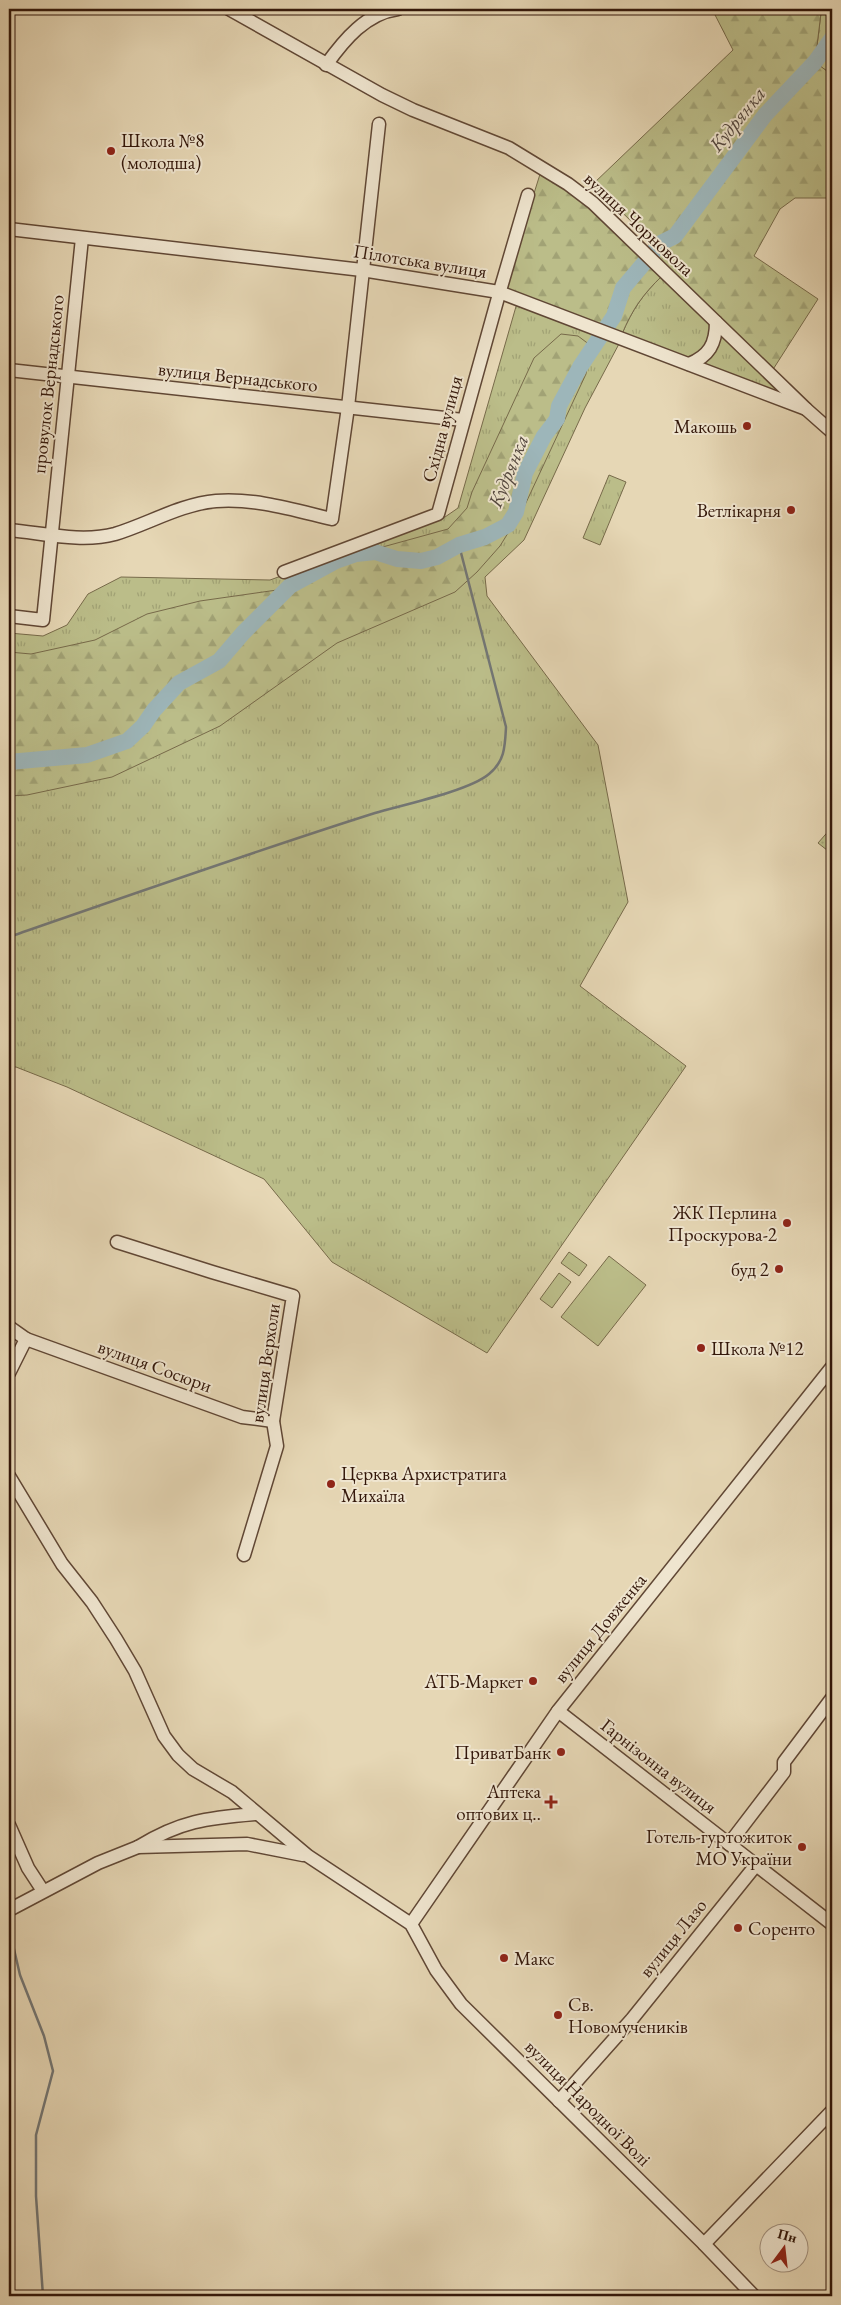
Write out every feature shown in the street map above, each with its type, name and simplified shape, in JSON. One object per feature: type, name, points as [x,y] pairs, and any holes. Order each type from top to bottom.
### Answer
[{"type":"street","name":"вулиця Чорновола","points":[[229,9],[326,65],[413,110],[493,141],[539,164],[593,204],[832,432]]},
{"type":"street","points":[[326,65],[338,48],[358,27],[385,10],[398,9]]},
{"type":"street","points":[[9,530],[78,538],[97,537],[115,534],[180,510],[214,501],[242,501],[270,505],[332,519],[348,407],[379,124]]},
{"type":"street","name":"Східна вулиця","points":[[284,572],[438,514],[499,292],[528,195]]},
{"type":"street","name":"Пілотська вулиця","points":[[9,228],[362,270],[499,292],[806,409]]},
{"type":"street","name":"провулок Вернадського","points":[[9,616],[44,620],[82,238]]},
{"type":"street","points":[[689,364],[702,359],[711,349],[716,336],[716,322]]},
{"type":"street","name":"вулиця Вернадського","points":[[9,370],[67,378],[464,420]]},
{"type":"street","name":"вулиця Верхоли","points":[[117,1242],[293,1296],[273,1421],[276,1446],[244,1554]]},
{"type":"street","name":"вулиця Сосюри","points":[[9,1328],[26,1339],[242,1417],[273,1421]]},
{"type":"street","points":[[9,1373],[26,1339]]},
{"type":"street","name":"вулиця Довженка","points":[[411,1924],[558,1711],[832,1367]]},
{"type":"street","points":[[9,1476],[62,1564],[92,1602],[125,1655],[135,1672],[164,1736],[178,1755],[193,1769],[232,1792],[255,1814],[308,1856],[411,1924]]},
{"type":"street","points":[[729,1844],[784,1772],[784,1762],[832,1698]]},
{"type":"street","name":"Гарнізонна вулиця","points":[[558,1711],[832,1924]]},
{"type":"street","points":[[9,1910],[98,1863],[138,1847],[158,1835],[184,1824],[255,1814]]},
{"type":"street","points":[[9,1825],[28,1868],[43,1891]]},
{"type":"street","points":[[138,1847],[247,1844],[308,1856]]},
{"type":"street","name":"вулиця Лазо","points":[[559,2101],[632,2019],[756,1865]]},
{"type":"street","name":"вулиця Народної Волі","points":[[411,1924],[436,1970],[461,2004],[704,2244],[754,2296]]},
{"type":"street","points":[[704,2244],[832,2111]]},
{"type":"green space","points":[[715,9],[815,9],[821,13],[815,62],[832,75],[832,198],[795,198],[780,209],[754,256],[818,299],[772,371],[668,271],[636,226],[593,184],[733,50],[713,11]]},
{"type":"green space","points":[[815,9],[832,9],[832,75],[815,62],[821,13]]},
{"type":"green space","points":[[541,171],[590,206],[662,276],[639,303],[622,334],[504,289]]},
{"type":"green space","points":[[662,276],[711,324],[708,347],[689,360],[622,334],[639,303]]},
{"type":"green space","points":[[517,303],[620,342],[585,408],[524,540],[485,577],[487,596],[598,745],[628,902],[580,986],[686,1066],[487,1353],[332,1262],[264,1179],[67,1087],[16,1067],[9,1067],[9,633],[43,636],[67,625],[88,594],[121,577],[270,580],[445,517],[458,508]]},
{"type":"green space","points":[[720,332],[788,398],[700,364]]},
{"type":"green space","points":[[561,334],[578,336],[590,345],[586,374],[524,507],[500,546],[477,572],[455,592],[337,643],[220,726],[112,777],[27,795],[9,796],[9,652],[31,654],[95,640],[147,614],[200,601],[277,590],[379,548],[448,529],[467,508],[472,492],[534,358]]},
{"type":"green space","points":[[609,475],[626,482],[600,545],[583,538]]},
{"type":"green space","points":[[832,827],[832,854],[818,843]]},
{"type":"green space","points":[[569,1252],[587,1265],[579,1276],[561,1263]]},
{"type":"green space","points":[[609,1256],[646,1285],[598,1346],[561,1317]]},
{"type":"green space","points":[[559,1273],[571,1282],[552,1308],[540,1299]]},
{"type":"waterway","name":"Кудрянка","points":[[9,762],[87,755],[127,741],[143,726],[154,710],[179,683],[219,661],[243,633],[290,586],[336,561],[356,554],[375,552],[397,559],[421,561],[437,557],[459,545],[485,537],[508,525],[516,512],[525,473],[544,436],[557,419],[559,406],[580,367],[614,316],[623,288],[661,243],[675,236],[765,115],[815,62],[832,38]]},
{"type":"waterway","points":[[9,937],[329,828],[451,792],[489,774],[498,764],[503,753],[506,727],[459,545]]},
{"type":"waterway","points":[[10,1932],[20,1975],[44,2036],[53,2071],[36,2135],[36,2196],[43,2296]]},
{"type":"place","name":"Школа №8 (молодша)","points":[[111,151]]},
{"type":"place","name":"Макошь","points":[[747,426]]},
{"type":"place","name":"Ветлікарня","points":[[791,510]]},
{"type":"place","name":"ЖК Перлина Проскурова-2","points":[[787,1223]]},
{"type":"place","name":"буд 2","points":[[779,1269]]},
{"type":"place","name":"Школа №12","points":[[701,1348]]},
{"type":"place","name":"Церква Архистратига Михаїла","points":[[331,1484]]},
{"type":"place","name":"АТБ-Маркет","points":[[533,1681]]},
{"type":"place","name":"ПриватБанк","points":[[561,1752]]},
{"type":"place","name":"Аптека оптових ц‥","points":[[551,1802]]},
{"type":"place","name":"Готель-гуртожиток МО України","points":[[802,1847]]},
{"type":"place","name":"Соренто","points":[[738,1928]]},
{"type":"place","name":"Макс","points":[[504,1958]]},
{"type":"place","name":"Св. Новомучеників","points":[[558,2015]]}]
